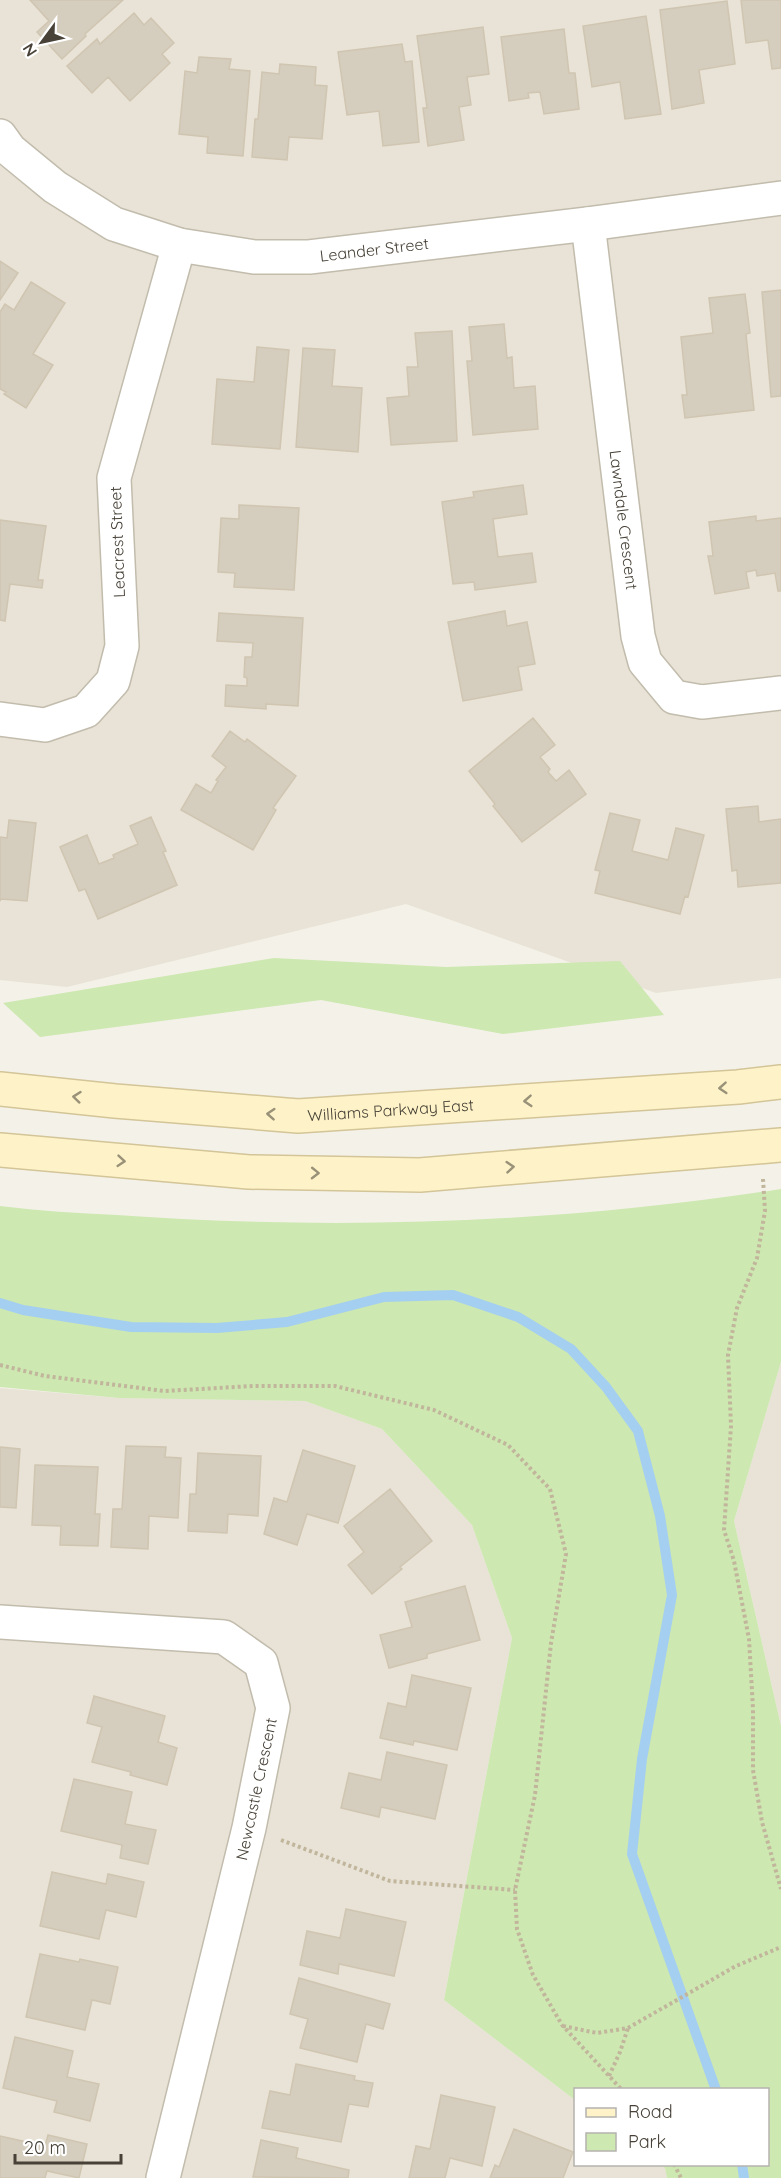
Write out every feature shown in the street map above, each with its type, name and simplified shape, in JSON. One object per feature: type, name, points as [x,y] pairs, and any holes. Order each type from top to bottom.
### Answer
[{"type":"main road","name":"Williams Parkway East","points":[[0,1089],[298,1116],[738,1087],[781,1082]]},
{"type":"main road","points":[[0,1150],[249,1172],[420,1175],[770,1146]]},
{"type":"street","name":"Leander Street","points":[[0,136],[10,150],[55,187],[114,224],[180,245],[254,257],[309,257],[588,224],[781,198]]},
{"type":"street","name":"Lawndale Crescent","points":[[588,224],[638,636],[645,662],[674,697],[702,702],[781,693]]},
{"type":"street","name":"Leacrest Street","points":[[0,719],[45,725],[76,715],[86,711],[113,681],[122,646],[114,478],[180,245]]},
{"type":"street","name":"Newcastle Crescent","points":[[0,1622],[224,1637],[261,1663],[273,1708],[249,1828],[163,2178]]},
{"type":"path","points":[[770,1146],[765,1211],[757,1258],[737,1308],[728,1355],[730,1426],[724,1530],[734,1561],[749,1639],[753,1709],[753,1770],[762,1822],[781,1889]]},
{"type":"path","points":[[0,1365],[45,1376],[164,1390],[253,1386],[335,1386],[435,1410],[508,1445],[550,1489],[566,1554],[551,1643],[535,1795],[515,1890],[517,1929],[533,1975],[562,2025],[620,2088]]},
{"type":"path","points":[[249,1828],[390,1881],[515,1890]]},
{"type":"path","points":[[562,2025],[597,2033],[628,2028],[736,1966],[781,1947]]},
{"type":"path","points":[[609,2076],[628,2028]]},
{"type":"shaded area","points":[[0,0],[781,0],[781,978],[656,993],[406,904],[67,987],[0,980]]},
{"type":"shaded area","points":[[781,1362],[781,1726],[734,1521]]},
{"type":"shaded area","points":[[0,1388],[119,1398],[305,1401],[382,1429],[472,1525],[512,1638],[444,2000],[574,2099],[574,2166],[662,2166],[667,2178],[0,2178]]},
{"type":"green space","points":[[274,958],[446,967],[620,961],[664,1015],[503,1034],[321,1000],[40,1037],[3,1003]]},
{"type":"green space","points":[[781,1189],[781,1362],[734,1521],[781,1726],[781,2178],[667,2178],[662,2166],[769,2166],[769,2088],[574,2088],[574,2099],[444,2000],[512,1638],[472,1525],[382,1429],[305,1401],[119,1398],[0,1387],[0,1206],[58,1212],[200,1220],[366,1223],[533,1216],[699,1201]]},
{"type":"building","points":[[30,0],[123,0],[85,34],[86,36],[62,59],[37,32],[49,21]]},
{"type":"building","points":[[741,0],[781,0],[781,68],[772,69],[768,40],[746,43]]},
{"type":"building","points":[[727,1],[735,64],[699,70],[704,103],[672,109],[660,10]]},
{"type":"building","points":[[134,13],[144,25],[151,18],[174,43],[162,54],[170,63],[130,101],[108,77],[92,93],[67,66],[97,39],[100,44]]},
{"type":"building","points":[[646,16],[661,114],[625,119],[620,82],[592,87],[583,26]]},
{"type":"building","points":[[483,27],[489,74],[467,77],[471,105],[459,107],[464,140],[428,146],[423,108],[427,108],[417,36]]},
{"type":"building","points":[[564,29],[569,73],[575,73],[579,109],[544,114],[540,92],[528,93],[529,98],[509,101],[501,37]]},
{"type":"building","points":[[402,44],[405,62],[412,61],[419,142],[383,146],[379,111],[347,115],[338,52]]},
{"type":"building","points":[[199,57],[231,59],[229,69],[250,71],[243,156],[207,153],[208,137],[179,134],[185,71],[197,73]]},
{"type":"building","points":[[280,64],[316,67],[315,85],[327,86],[322,139],[289,137],[287,160],[252,157],[262,72],[279,74]]},
{"type":"building","points":[[0,261],[18,273],[0,300]]},
{"type":"building","points":[[31,282],[65,303],[33,354],[53,365],[26,408],[0,389],[0,312],[5,304],[14,310]]},
{"type":"building","points":[[781,290],[781,396],[771,397],[762,292]]},
{"type":"building","points":[[745,294],[750,333],[746,334],[754,410],[685,418],[682,395],[687,395],[681,337],[713,333],[709,298]]},
{"type":"building","points":[[504,324],[507,358],[512,357],[514,388],[535,386],[538,429],[473,435],[467,361],[472,361],[469,327]]},
{"type":"building","points":[[452,331],[457,441],[391,445],[387,398],[409,396],[407,367],[418,367],[415,333]]},
{"type":"building","points":[[257,347],[289,350],[280,449],[212,444],[217,379],[254,382]]},
{"type":"building","points":[[303,348],[335,350],[332,386],[362,388],[358,452],[296,447]]},
{"type":"building","points":[[523,485],[527,514],[493,519],[498,557],[532,553],[536,582],[475,590],[474,582],[453,584],[442,502],[474,497],[473,492]]},
{"type":"building","points":[[239,505],[299,508],[294,590],[234,587],[235,573],[218,572],[221,518],[239,519]]},
{"type":"building","points":[[756,516],[756,521],[781,518],[781,591],[778,591],[775,573],[757,576],[756,570],[746,572],[749,588],[715,594],[708,556],[713,556],[709,522]]},
{"type":"building","points":[[0,520],[46,526],[38,580],[43,580],[42,588],[10,584],[5,621],[0,620]]},
{"type":"building","points":[[505,611],[507,626],[527,622],[535,664],[518,667],[522,690],[463,701],[448,622]]},
{"type":"building","points":[[219,613],[303,618],[298,706],[266,704],[266,709],[225,706],[226,685],[247,686],[247,678],[244,677],[245,657],[252,657],[253,643],[217,641]]},
{"type":"building","points":[[533,718],[555,745],[540,757],[550,769],[548,772],[556,781],[569,770],[586,794],[522,842],[469,771]]},
{"type":"building","points":[[230,731],[245,742],[247,739],[296,776],[273,808],[276,810],[253,850],[181,810],[196,784],[211,793],[218,781],[216,780],[226,767],[212,756]]},
{"type":"building","points":[[758,806],[759,822],[781,819],[781,883],[738,887],[737,870],[732,871],[726,809]]},
{"type":"building","points":[[610,813],[640,820],[632,851],[668,860],[676,828],[704,835],[688,897],[685,896],[680,914],[595,893],[600,871],[595,870]]},
{"type":"building","points":[[151,817],[166,851],[163,852],[177,885],[98,919],[85,889],[79,891],[60,847],[87,835],[99,864],[138,844],[130,826]]},
{"type":"building","points":[[9,820],[36,823],[27,901],[1,899],[0,901],[0,837],[7,838]]},
{"type":"building","points":[[126,1446],[166,1447],[165,1457],[181,1458],[178,1518],[149,1516],[148,1549],[111,1547],[113,1509],[122,1509]]},
{"type":"building","points":[[0,1447],[20,1449],[16,1508],[0,1507]]},
{"type":"building","points":[[303,1450],[355,1466],[338,1523],[307,1514],[297,1545],[264,1534],[274,1498],[287,1502]]},
{"type":"building","points":[[198,1453],[261,1456],[258,1516],[228,1514],[227,1533],[188,1531],[190,1494],[196,1494]]},
{"type":"building","points":[[35,1465],[98,1467],[95,1514],[100,1514],[98,1546],[60,1545],[61,1526],[32,1525]]},
{"type":"building","points":[[390,1489],[432,1541],[372,1594],[348,1565],[364,1552],[344,1526]]},
{"type":"building","points":[[465,1586],[480,1640],[427,1654],[427,1658],[389,1668],[380,1635],[412,1627],[405,1602]]},
{"type":"building","points":[[412,1675],[471,1688],[457,1750],[414,1741],[413,1745],[380,1738],[388,1703],[406,1707]]},
{"type":"building","points":[[94,1696],[165,1716],[158,1742],[177,1748],[167,1785],[130,1775],[131,1772],[92,1762],[102,1727],[87,1723]]},
{"type":"building","points":[[387,1752],[447,1765],[435,1819],[381,1807],[379,1817],[341,1808],[349,1773],[381,1780]]},
{"type":"building","points":[[74,1779],[132,1792],[125,1824],[156,1830],[148,1864],[120,1858],[122,1845],[61,1831]]},
{"type":"building","points":[[52,1872],[106,1884],[108,1874],[144,1882],[136,1917],[106,1910],[99,1939],[40,1926]]},
{"type":"building","points":[[346,1909],[406,1922],[394,1976],[339,1964],[338,1974],[300,1965],[307,1931],[340,1938]]},
{"type":"building","points":[[40,1954],[118,1967],[110,2004],[92,2000],[85,2030],[26,2017]]},
{"type":"building","points":[[299,1978],[390,2004],[383,2029],[366,2024],[357,2062],[300,2048],[308,2019],[290,2014]]},
{"type":"building","points":[[15,2037],[73,2051],[67,2077],[99,2084],[90,2121],[54,2112],[57,2101],[3,2088]]},
{"type":"building","points":[[296,2064],[355,2076],[354,2080],[373,2083],[368,2107],[349,2104],[341,2142],[262,2128],[270,2091],[290,2095]]},
{"type":"building","points":[[441,2095],[495,2107],[482,2166],[450,2158],[445,2178],[409,2178],[416,2146],[430,2149]]},
{"type":"building","points":[[514,2129],[573,2152],[563,2178],[490,2178],[495,2165],[499,2167]]},
{"type":"building","points":[[48,2135],[87,2144],[79,2178],[47,2171],[45,2178],[0,2178],[0,2136],[45,2146]]},
{"type":"building","points":[[261,2140],[298,2148],[296,2158],[349,2170],[348,2178],[253,2177]]},
{"type":"waterway","points":[[0,1303],[23,1310],[131,1327],[217,1328],[287,1322],[384,1297],[453,1295],[518,1317],[571,1349],[606,1387],[638,1431],[660,1516],[672,1595],[642,1759],[632,1854],[715,2088]]},
{"type":"waterway","points":[[742,2166],[744,2178]]}]
